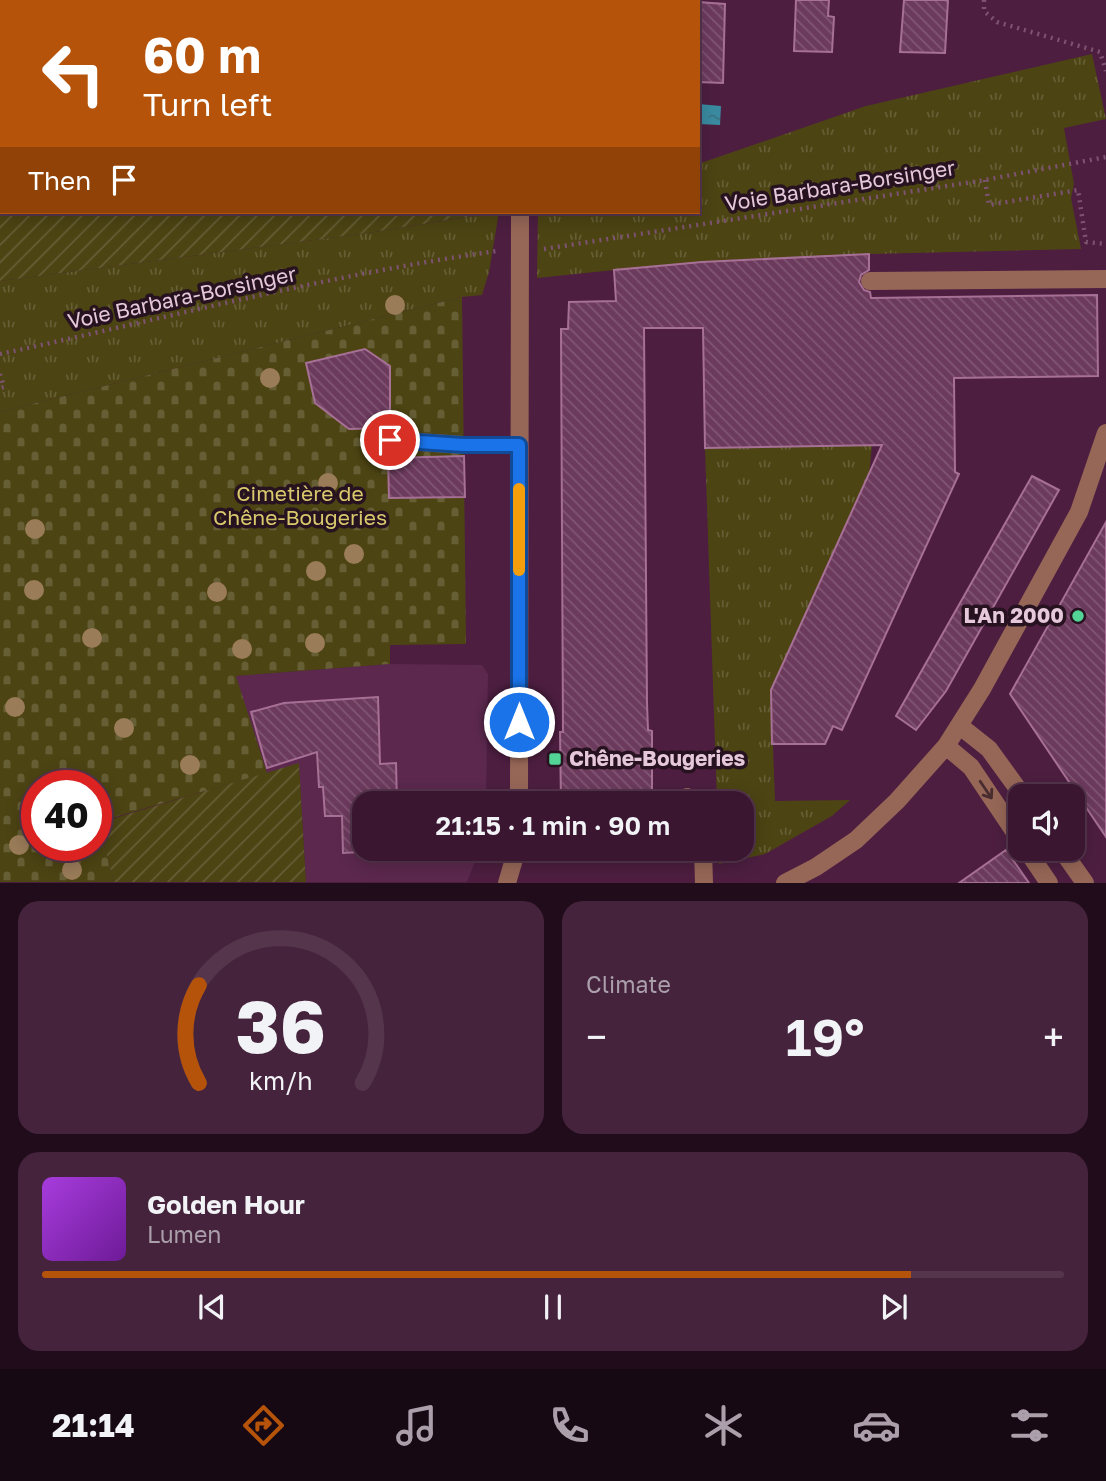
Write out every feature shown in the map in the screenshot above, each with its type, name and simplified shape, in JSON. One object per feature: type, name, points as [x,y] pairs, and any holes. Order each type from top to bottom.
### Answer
[{"type":"street","points":[[519,791],[520,214]]},
{"type":"street","points":[[870,281],[1106,279]]},
{"type":"street","points":[[785,883],[816,867],[856,839],[897,801],[946,746],[960,726],[1079,512],[1106,433]]},
{"type":"street","points":[[390,440],[463,445],[519,445]]},
{"type":"street","points":[[960,726],[989,750],[1014,784]]},
{"type":"street","points":[[946,746],[971,767],[1008,821]]},
{"type":"street","points":[[510,882],[514,861]]},
{"type":"street","points":[[703,861],[704,883]]},
{"type":"street","points":[[1035,861],[1049,883]]},
{"type":"street","points":[[1069,861],[1085,883]]},
{"type":"path","points":[[984,0],[984,11],[998,22],[1100,52],[1105,55],[1106,71]]},
{"type":"path","name":"Voie Barbara-Borsinger","points":[[613,237],[985,180],[1106,157]]},
{"type":"path","points":[[985,180],[989,205],[1077,190],[1086,242],[1106,244]]},
{"type":"path","name":"Voie Barbara-Borsinger","points":[[0,354],[372,273]]},
{"type":"path","points":[[0,374],[4,387],[0,388]]},
{"type":"shaded area","points":[[390,664],[482,665],[488,674],[486,791],[352,791],[352,861],[475,861],[467,882],[306,882],[299,764],[267,773],[235,676]]},
{"type":"green space","points":[[1092,54],[1106,119],[1064,128],[1074,184],[1071,198],[1081,249],[869,254],[614,270],[537,278],[538,214],[700,214],[700,163],[866,106]]},
{"type":"green space","points":[[0,214],[485,214],[368,233],[0,281]]},
{"type":"green space","points":[[499,214],[489,272],[482,295],[462,297],[0,412],[0,281]]},
{"type":"green space","name":"Cimetière de Chêne-Bougeries","points":[[462,297],[466,644],[390,645],[390,664],[236,676],[267,773],[112,818],[112,770],[21,770],[21,861],[108,861],[114,882],[0,882],[0,412]]},
{"type":"green space","points":[[872,445],[869,475],[771,690],[775,801],[850,800],[832,816],[765,854],[754,856],[754,791],[717,791],[705,448]]},
{"type":"green space","points":[[299,763],[306,882],[114,882],[108,861],[112,861],[112,819]]},
{"type":"water","points":[[700,104],[721,106],[720,125],[700,124]]},
{"type":"building","points":[[796,0],[829,0],[828,16],[834,17],[832,52],[794,51]]},
{"type":"building","points":[[904,0],[948,0],[945,53],[900,52]]},
{"type":"building","points":[[700,2],[725,4],[723,83],[700,82]]},
{"type":"building","points":[[869,254],[869,270],[861,275],[859,282],[864,290],[870,292],[871,298],[1097,295],[1098,376],[954,378],[955,472],[959,474],[842,730],[833,726],[825,744],[772,744],[771,690],[882,445],[705,448],[703,328],[644,328],[647,703],[648,730],[652,731],[652,791],[561,791],[560,732],[563,732],[561,329],[568,329],[569,302],[616,301],[614,270],[702,262]]},
{"type":"building","points":[[365,349],[390,366],[390,428],[349,429],[315,403],[306,363]]},
{"type":"building","points":[[464,456],[465,497],[389,498],[388,458]]},
{"type":"building","points":[[1032,476],[1059,490],[946,691],[916,730],[896,716]]},
{"type":"building","points":[[1106,522],[1106,837],[1085,806],[1085,784],[1070,784],[1010,694]]},
{"type":"building","points":[[378,697],[380,764],[396,763],[397,791],[352,791],[352,853],[343,853],[342,816],[325,816],[323,787],[319,787],[317,752],[267,768],[251,712],[284,703]]},
{"type":"building","points":[[1006,850],[1008,861],[1014,861],[1029,883],[959,883]]},
{"type":"slow traffic","points":[[519,489],[519,570]]},
{"type":"place","name":"L'An 2000","points":[[1078,616]]},
{"type":"place","name":"Chêne-Bougeries","points":[[555,759]]},
{"type":"route","points":[[390,440],[463,445],[519,445],[519,722]]}]
